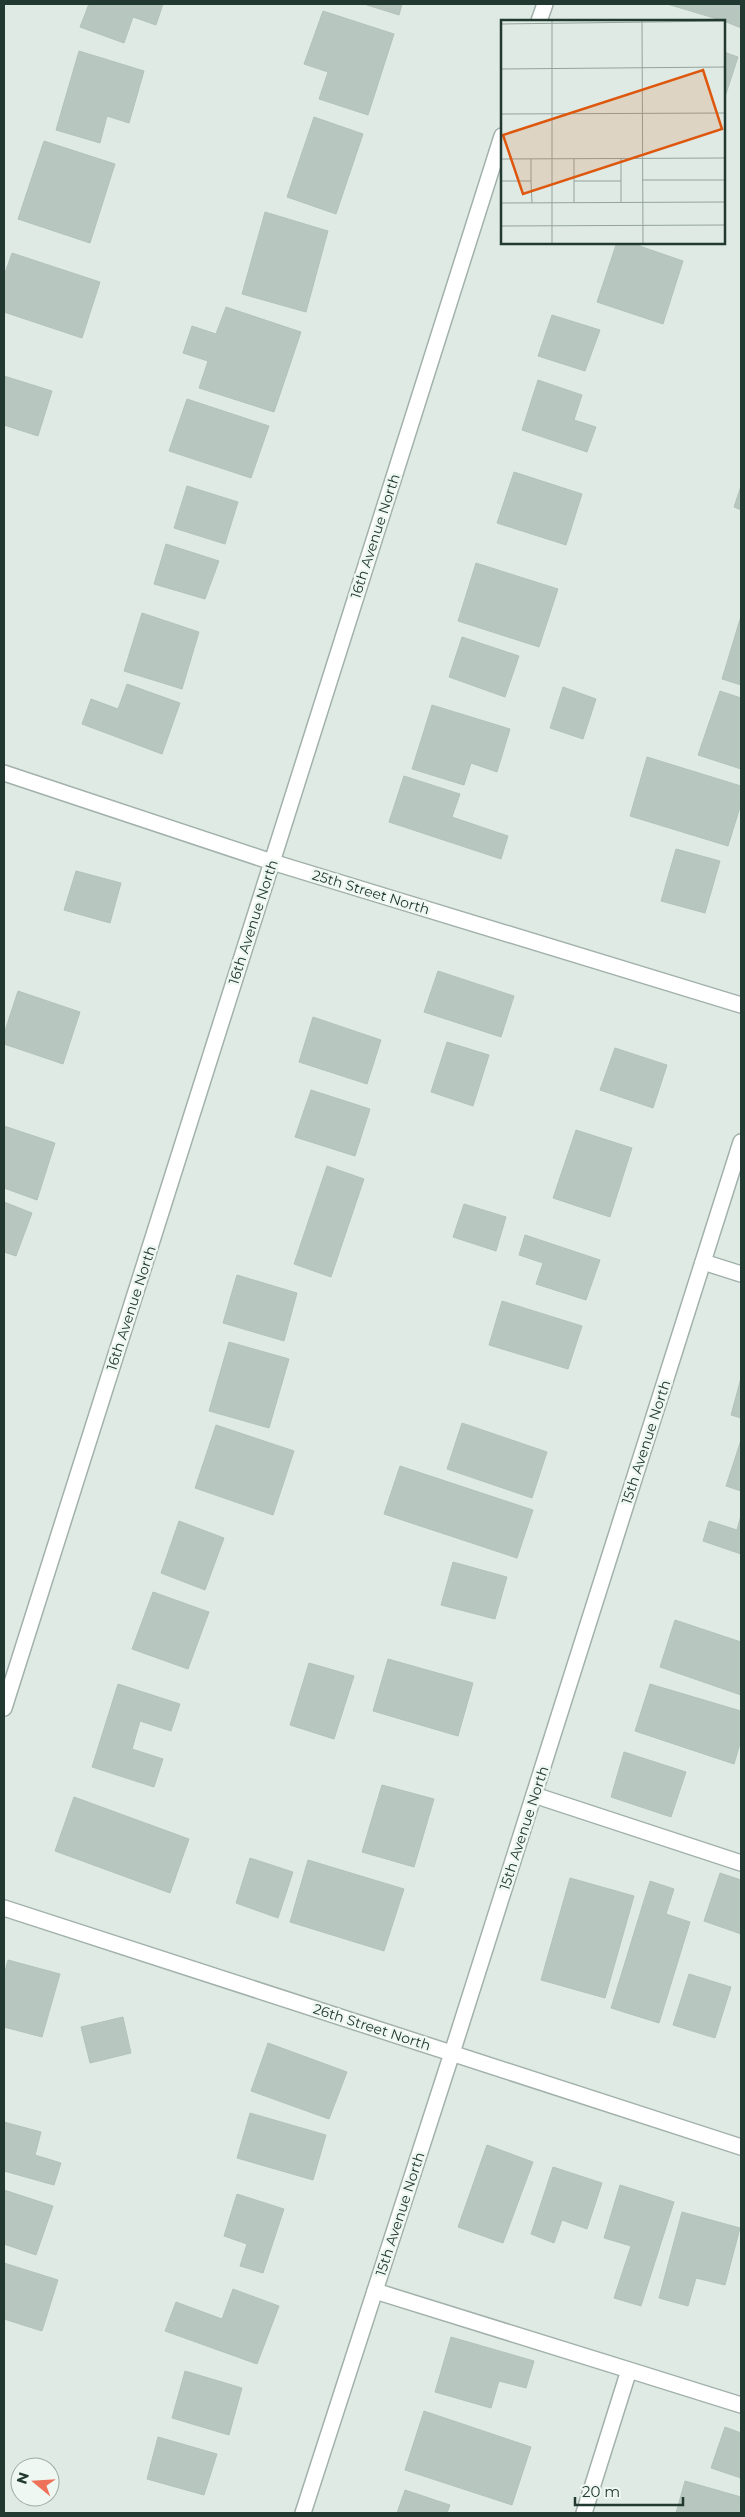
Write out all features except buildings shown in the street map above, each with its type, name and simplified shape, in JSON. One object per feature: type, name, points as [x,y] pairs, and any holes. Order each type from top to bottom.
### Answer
[{"type":"street","points":[[539,20],[544,4]]},
{"type":"street","name":"16th Avenue North","points":[[4,1708],[501,139]]},
{"type":"street","name":"25th Street North","points":[[4,773],[272,862],[741,1005]]},
{"type":"street","name":"15th Avenue North","points":[[303,2513],[452,2053],[741,1142]]},
{"type":"street","points":[[703,1262],[741,1274]]},
{"type":"street","points":[[534,1795],[741,1862]]},
{"type":"street","name":"26th Street North","points":[[4,1908],[741,2146]]},
{"type":"street","points":[[375,2291],[741,2405]]},
{"type":"street","points":[[584,2513],[630,2370]]}]
